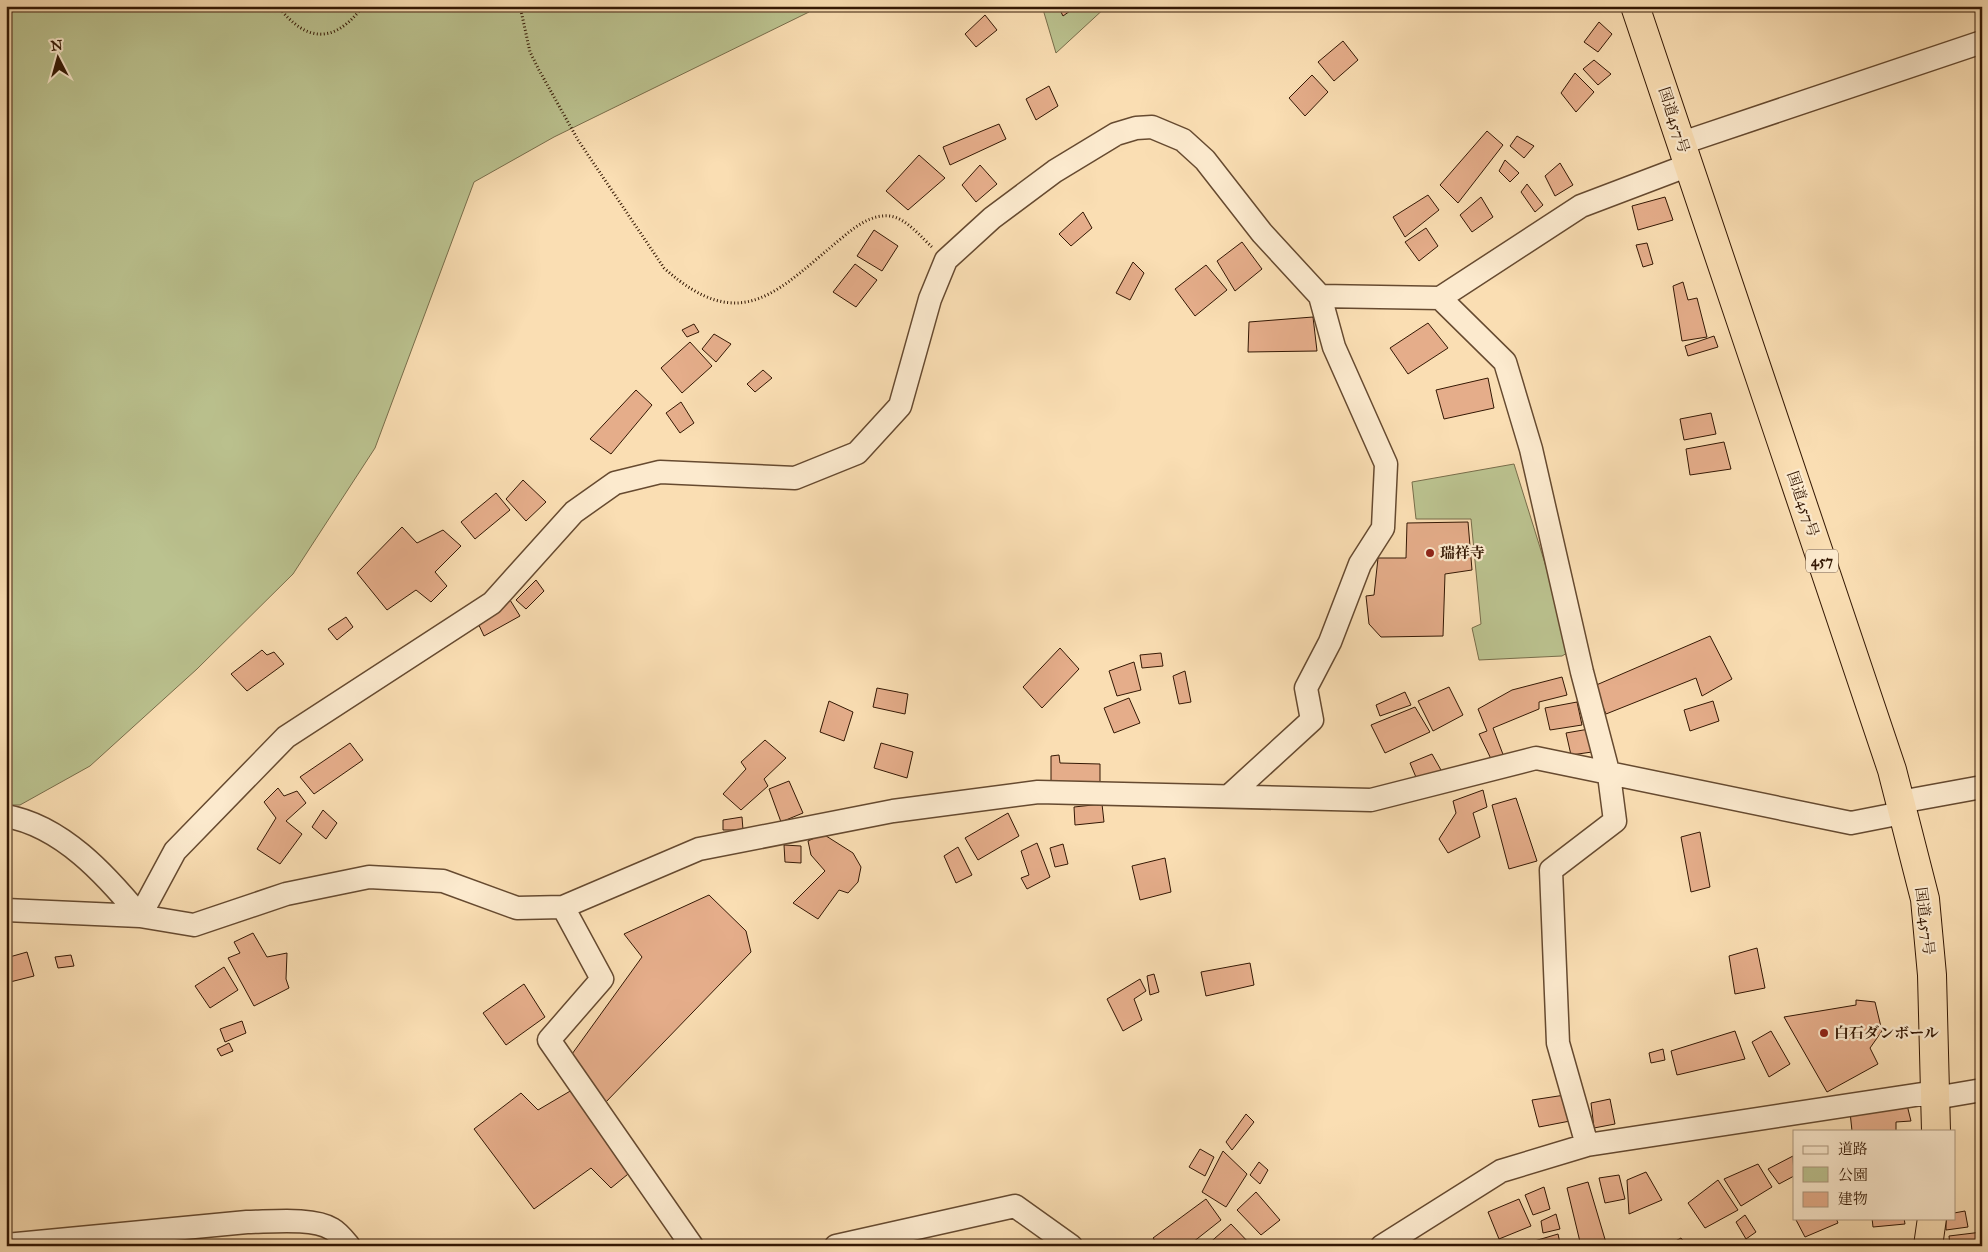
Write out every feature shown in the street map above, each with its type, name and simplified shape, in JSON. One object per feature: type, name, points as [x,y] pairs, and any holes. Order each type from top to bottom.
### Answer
[{"type":"highway","name":"国道457号","points":[[1635,6],[1889,760],[1925,898],[1932,975],[1936,1130]]},
{"type":"highway","points":[[1928,1246],[1932,1220]]},
{"type":"street","points":[[1320,296],[1440,298],[1581,206],[1685,154],[1982,42]]},
{"type":"street","points":[[140,916],[175,851],[286,737],[492,603],[574,512],[615,483],[660,472],[796,478],[857,453],[900,406],[930,299],[946,260],[992,218],[1055,171],[1116,134],[1136,128],[1152,127],[1183,140],[1204,160],[1262,233],[1320,296],[1334,347],[1386,464],[1383,528],[1360,564],[1330,642],[1306,688],[1312,720],[1230,796]]},
{"type":"street","points":[[1440,298],[1505,362],[1531,449],[1582,672],[1609,775],[1615,821],[1551,870],[1558,1044],[1586,1145]]},
{"type":"street","points":[[6,910],[140,916],[194,925],[286,894],[369,877],[443,881],[517,908],[563,907],[699,849],[893,812],[1038,792],[1371,800],[1536,758],[1609,775],[1851,823],[1901,807],[1982,787]]},
{"type":"street","points":[[6,816],[31,823],[64,840],[119,891],[140,916]]},
{"type":"street","points":[[563,907],[602,979],[549,1040],[692,1246]]},
{"type":"street","points":[[1382,1246],[1501,1171],[1586,1145],[1922,1094],[1935,1098],[1982,1090]]},
{"type":"street","points":[[836,1246],[1015,1206],[1071,1246]]},
{"type":"street","points":[[6,1245],[247,1222],[279,1221],[322,1225],[340,1235],[349,1246]]},
{"type":"path","points":[[278,6],[290,22],[302,30],[312,33],[340,30],[352,20],[363,6]]},
{"type":"path","points":[[520,6],[530,52],[578,140],[664,268],[682,285],[706,298],[732,303],[756,301],[780,289],[850,231],[871,218],[881,216],[892,216],[905,224],[946,260]]},
{"type":"green space","points":[[6,6],[815,6],[809,12],[554,137],[474,182],[375,448],[293,574],[197,669],[90,766],[20,805],[6,805]]},
{"type":"green space","points":[[1042,6],[1107,6],[1056,53]]},
{"type":"green space","points":[[1514,464],[1572,650],[1562,656],[1479,660],[1472,628],[1481,624],[1471,519],[1416,519],[1412,482]]},
{"type":"building","points":[[1058,6],[1077,6],[1063,16]]},
{"type":"building","points":[[985,15],[997,30],[976,47],[965,34]]},
{"type":"building","points":[[1599,22],[1612,34],[1598,52],[1584,42]]},
{"type":"building","points":[[1343,41],[1358,60],[1334,81],[1318,62]]},
{"type":"building","points":[[1594,60],[1611,74],[1598,85],[1583,69]]},
{"type":"building","points":[[1575,73],[1594,92],[1576,112],[1561,93]]},
{"type":"building","points":[[1312,75],[1328,92],[1305,116],[1289,98]]},
{"type":"building","points":[[1049,86],[1058,106],[1036,120],[1026,99]]},
{"type":"building","points":[[999,124],[1006,139],[950,165],[943,147]]},
{"type":"building","points":[[1487,131],[1503,145],[1458,203],[1440,185]]},
{"type":"building","points":[[1517,136],[1534,146],[1524,158],[1510,146]]},
{"type":"building","points":[[919,155],[945,178],[908,210],[886,191]]},
{"type":"building","points":[[1505,160],[1519,173],[1510,182],[1499,171]]},
{"type":"building","points":[[1560,163],[1573,185],[1555,196],[1545,176]]},
{"type":"building","points":[[980,165],[997,184],[976,202],[962,185]]},
{"type":"building","points":[[1527,184],[1543,205],[1535,212],[1521,192]]},
{"type":"building","points":[[1428,195],[1439,210],[1405,237],[1393,217]]},
{"type":"building","points":[[1481,197],[1493,217],[1472,232],[1460,215]]},
{"type":"building","points":[[1665,197],[1673,220],[1638,230],[1632,206]]},
{"type":"building","points":[[1083,212],[1092,228],[1071,246],[1059,234]]},
{"type":"building","points":[[1426,228],[1438,246],[1419,261],[1405,242]]},
{"type":"building","points":[[874,230],[898,246],[882,271],[857,256]]},
{"type":"building","points":[[1242,242],[1262,269],[1235,291],[1217,261]]},
{"type":"building","points":[[1647,243],[1653,264],[1643,267],[1636,245]]},
{"type":"building","points":[[1133,262],[1144,273],[1130,300],[1116,293]]},
{"type":"building","points":[[855,264],[877,280],[856,307],[833,292]]},
{"type":"building","points":[[1206,265],[1227,290],[1195,316],[1175,289]]},
{"type":"building","points":[[1683,282],[1688,300],[1697,298],[1707,337],[1682,341],[1673,286]]},
{"type":"building","points":[[1313,317],[1317,351],[1248,352],[1249,322]]},
{"type":"building","points":[[1428,323],[1448,348],[1408,374],[1390,348]]},
{"type":"building","points":[[694,324],[699,332],[687,337],[682,330]]},
{"type":"building","points":[[714,334],[731,344],[716,362],[702,349]]},
{"type":"building","points":[[1714,336],[1718,347],[1688,356],[1685,346]]},
{"type":"building","points":[[690,342],[712,366],[682,393],[661,368]]},
{"type":"building","points":[[763,370],[772,378],[755,392],[747,384]]},
{"type":"building","points":[[1488,378],[1494,408],[1444,419],[1436,390]]},
{"type":"building","points":[[636,390],[652,405],[611,454],[590,439]]},
{"type":"building","points":[[681,402],[694,423],[680,433],[666,413]]},
{"type":"building","points":[[1711,413],[1716,434],[1684,440],[1680,419]]},
{"type":"building","points":[[1724,442],[1731,469],[1690,475],[1686,449]]},
{"type":"building","points":[[523,480],[546,502],[526,521],[506,499]]},
{"type":"building","points":[[496,493],[510,510],[475,539],[461,522]]},
{"type":"building","points":[[1468,522],[1472,570],[1445,574],[1443,636],[1381,637],[1369,624],[1366,596],[1374,595],[1378,558],[1406,558],[1407,523]]},
{"type":"building","points":[[402,527],[417,543],[443,530],[461,546],[435,572],[447,586],[431,602],[416,590],[387,610],[357,573]]},
{"type":"building","points":[[536,580],[544,591],[526,609],[516,600]]},
{"type":"building","points":[[510,600],[520,616],[484,636],[477,621]]},
{"type":"building","points":[[346,617],[353,627],[337,640],[328,629]]},
{"type":"building","points":[[1710,636],[1732,679],[1702,696],[1696,678],[1606,714],[1594,686]]},
{"type":"building","points":[[1060,648],[1079,669],[1042,708],[1023,687]]},
{"type":"building","points":[[262,650],[267,655],[274,652],[284,664],[247,691],[231,674]]},
{"type":"building","points":[[1161,653],[1163,666],[1142,668],[1140,655]]},
{"type":"building","points":[[1134,662],[1141,690],[1117,696],[1109,671]]},
{"type":"building","points":[[1185,671],[1191,702],[1179,704],[1173,676]]},
{"type":"building","points":[[1562,677],[1567,695],[1539,702],[1539,709],[1493,728],[1504,757],[1493,763],[1479,734],[1487,731],[1478,709],[1512,690]]},
{"type":"building","points":[[1449,687],[1463,715],[1433,731],[1418,701]]},
{"type":"building","points":[[877,688],[908,694],[905,714],[873,707]]},
{"type":"building","points":[[1405,692],[1411,705],[1380,716],[1376,705]]},
{"type":"building","points":[[1129,698],[1140,723],[1114,733],[1104,708]]},
{"type":"building","points":[[829,701],[853,712],[844,741],[820,732]]},
{"type":"building","points":[[1713,701],[1719,721],[1690,731],[1684,710]]},
{"type":"building","points":[[1577,702],[1582,725],[1550,730],[1545,708]]},
{"type":"building","points":[[1415,707],[1430,732],[1385,753],[1371,725]]},
{"type":"building","points":[[1589,729],[1592,752],[1571,755],[1566,733]]},
{"type":"building","points":[[765,740],[786,758],[764,779],[768,786],[741,810],[723,794],[746,769],[741,762]]},
{"type":"building","points":[[350,743],[363,760],[314,794],[300,777]]},
{"type":"building","points":[[881,743],[913,752],[907,778],[874,768]]},
{"type":"building","points":[[1432,754],[1441,770],[1418,782],[1410,763]]},
{"type":"building","points":[[1059,755],[1060,763],[1100,764],[1100,786],[1051,783],[1051,756]]},
{"type":"building","points":[[789,781],[803,813],[781,822],[769,789]]},
{"type":"building","points":[[278,788],[284,796],[297,791],[306,803],[286,821],[302,834],[280,864],[257,849],[276,818],[264,802]]},
{"type":"building","points":[[1483,790],[1487,807],[1473,813],[1480,837],[1448,853],[1439,839],[1456,813],[1453,801]]},
{"type":"building","points":[[1516,798],[1537,861],[1509,869],[1492,805]]},
{"type":"building","points":[[1102,804],[1104,822],[1075,825],[1074,807]]},
{"type":"building","points":[[323,810],[337,823],[326,839],[312,827]]},
{"type":"building","points":[[1008,813],[1019,836],[978,860],[965,838]]},
{"type":"building","points":[[742,817],[743,830],[723,830],[723,820]]},
{"type":"building","points":[[1700,832],[1710,887],[1691,892],[1681,837]]},
{"type":"building","points":[[823,834],[853,853],[861,867],[858,882],[848,893],[839,890],[818,919],[793,903],[825,871],[811,855],[808,841]]},
{"type":"building","points":[[1037,843],[1050,877],[1027,889],[1021,878],[1029,875],[1021,851]]},
{"type":"building","points":[[1063,844],[1068,864],[1055,867],[1050,848]]},
{"type":"building","points":[[784,845],[801,846],[801,863],[785,862]]},
{"type":"building","points":[[958,847],[972,875],[956,883],[944,856]]},
{"type":"building","points":[[1165,858],[1171,892],[1140,900],[1132,866]]},
{"type":"building","points":[[709,895],[746,931],[751,952],[604,1104],[572,1054],[642,957],[624,934]]},
{"type":"building","points":[[253,933],[267,957],[287,953],[286,979],[289,988],[254,1006],[228,958],[240,953],[234,942]]},
{"type":"building","points":[[1757,948],[1765,988],[1735,994],[1729,956]]},
{"type":"building","points":[[27,952],[34,976],[6,983],[6,958]]},
{"type":"building","points":[[71,955],[74,966],[58,968],[55,957]]},
{"type":"building","points":[[1250,963],[1254,985],[1206,996],[1201,972]]},
{"type":"building","points":[[224,967],[238,990],[210,1008],[195,986]]},
{"type":"building","points":[[1154,974],[1159,992],[1150,995],[1147,976]]},
{"type":"building","points":[[1140,979],[1146,991],[1134,999],[1142,1020],[1123,1031],[1107,999]]},
{"type":"building","points":[[524,984],[545,1017],[506,1045],[483,1013]]},
{"type":"building","points":[[1856,1000],[1875,1002],[1882,1031],[1870,1048],[1878,1064],[1827,1092],[1784,1017],[1856,1005]]},
{"type":"building","points":[[242,1021],[246,1033],[225,1042],[220,1029]]},
{"type":"building","points":[[1735,1031],[1745,1059],[1677,1075],[1671,1051]]},
{"type":"building","points":[[1771,1031],[1790,1064],[1769,1077],[1752,1042]]},
{"type":"building","points":[[229,1043],[233,1051],[221,1056],[217,1049]]},
{"type":"building","points":[[1663,1049],[1665,1060],[1651,1063],[1649,1053]]},
{"type":"building","points":[[572,1090],[633,1170],[611,1188],[591,1168],[534,1209],[474,1129],[521,1093],[538,1110]]},
{"type":"building","points":[[1565,1095],[1570,1121],[1539,1127],[1532,1100]]},
{"type":"building","points":[[1610,1099],[1615,1124],[1594,1128],[1591,1103]]},
{"type":"building","points":[[1907,1105],[1911,1121],[1896,1122],[1896,1130],[1852,1130],[1850,1112]]},
{"type":"building","points":[[1246,1114],[1254,1122],[1232,1150],[1226,1142]]},
{"type":"building","points":[[1200,1149],[1214,1157],[1205,1176],[1189,1167]]},
{"type":"building","points":[[1223,1151],[1247,1174],[1226,1207],[1202,1192]]},
{"type":"building","points":[[1793,1156],[1793,1177],[1779,1184],[1768,1169]]},
{"type":"building","points":[[1259,1162],[1268,1170],[1260,1184],[1250,1175]]},
{"type":"building","points":[[1758,1164],[1772,1187],[1741,1206],[1724,1179]]},
{"type":"building","points":[[1646,1172],[1662,1200],[1629,1214],[1627,1180]]},
{"type":"building","points":[[1619,1175],[1625,1199],[1605,1203],[1599,1178]]},
{"type":"building","points":[[1718,1180],[1738,1210],[1705,1228],[1688,1203]]},
{"type":"building","points":[[1588,1182],[1607,1246],[1581,1246],[1567,1188]]},
{"type":"building","points":[[1544,1187],[1550,1209],[1533,1215],[1525,1195]]},
{"type":"building","points":[[1256,1192],[1280,1220],[1261,1235],[1237,1210]]},
{"type":"building","points":[[1206,1199],[1221,1220],[1188,1246],[1159,1246],[1153,1238]]},
{"type":"building","points":[[1519,1199],[1531,1226],[1499,1239],[1488,1212]]},
{"type":"building","points":[[1965,1211],[1968,1227],[1946,1230],[1946,1220],[1956,1220],[1956,1213]]},
{"type":"building","points":[[1556,1214],[1560,1229],[1543,1233],[1541,1221]]},
{"type":"building","points":[[1745,1215],[1756,1232],[1746,1239],[1736,1222]]},
{"type":"building","points":[[1796,1220],[1837,1220],[1838,1223],[1805,1237]]},
{"type":"building","points":[[1872,1220],[1904,1220],[1905,1224],[1873,1227]]},
{"type":"building","points":[[1231,1224],[1252,1246],[1206,1246]]},
{"type":"building","points":[[1982,1232],[1982,1246],[1950,1246],[1949,1236]]},
{"type":"building","points":[[1558,1234],[1560,1243],[1573,1243],[1573,1246],[1531,1246],[1531,1242]]},
{"type":"building","points":[[1681,1238],[1687,1246],[1666,1246]]},
{"type":"place","name":"瑞祥寺","points":[[1430,553]]},
{"type":"place","name":"白石ダンボール","points":[[1824,1033]]}]
